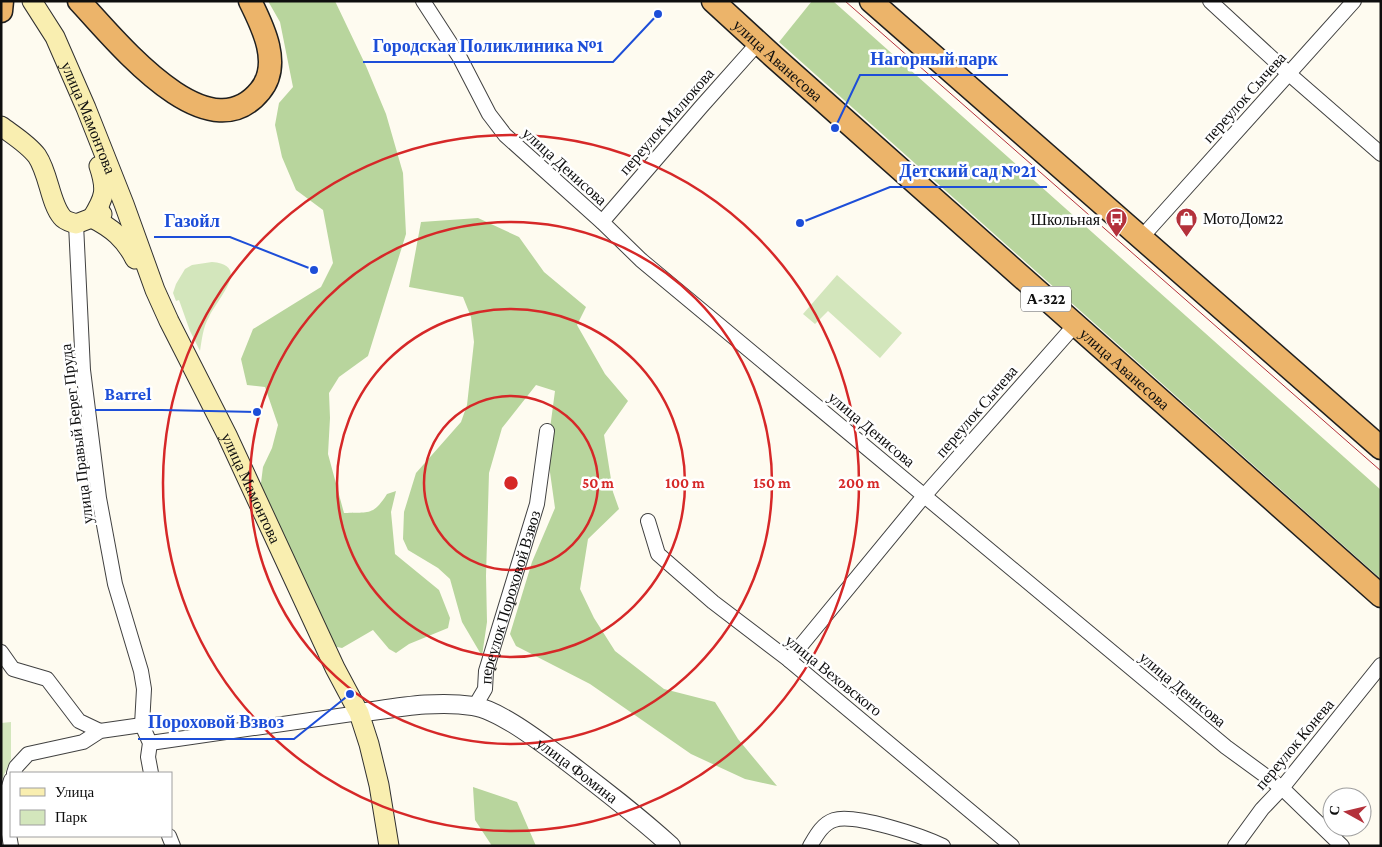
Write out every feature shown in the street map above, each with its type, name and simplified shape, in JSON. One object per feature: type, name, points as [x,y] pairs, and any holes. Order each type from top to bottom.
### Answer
[{"type":"highway","points":[[1,11],[2,1]]},
{"type":"highway","points":[[79,1],[137,62],[184,100],[219,112],[238,109],[253,100],[264,86],[269,73],[270,57],[264,30],[250,1]]},
{"type":"highway","name":"улица Аванесова","points":[[713,1],[1381,596]]},
{"type":"highway","points":[[871,1],[1381,448]]},
{"type":"main road","name":"улица Мамонтова","points":[[32,1],[55,37],[86,108],[124,204],[155,290],[169,321],[227,436],[335,668],[359,713],[370,746],[379,785],[389,846]]},
{"type":"main road","points":[[42,1],[55,37]]},
{"type":"main road","points":[[84,221],[103,199],[105,191],[104,180],[87,127],[86,108]]},
{"type":"main road","points":[[1,126],[26,145],[36,156],[46,173],[56,207],[62,218],[84,221],[114,230],[125,242],[161,313],[169,321]]},
{"type":"main road","points":[[84,221],[124,204]]},
{"type":"street","name":"улица Денисова","points":[[422,1],[460,58],[489,114],[505,135],[602,222],[641,260],[1226,747],[1282,788],[1342,846]]},
{"type":"street","points":[[1210,1],[1288,73],[1381,154]]},
{"type":"street","name":"переулок Сычева","points":[[1140,238],[1354,1]]},
{"type":"street","name":"переулок Малюкова","points":[[602,222],[701,106],[758,43]]},
{"type":"street","name":"улица Правый Берег Пруда","points":[[84,221],[84,370],[99,498],[115,584],[142,671],[144,688],[142,725],[150,742],[148,757],[151,772]]},
{"type":"street","name":"переулок Сычева","points":[[789,660],[924,496],[1075,325]]},
{"type":"street","name":"переулок Пороховой Взвоз","points":[[150,742],[413,706],[456,704],[475,706],[485,689],[486,671],[537,504],[547,431]]},
{"type":"street","name":"улица Веховского","points":[[648,522],[658,554],[713,602],[789,660],[1012,846]]},
{"type":"street","points":[[1,652],[14,669],[47,679],[79,721],[100,731]]},
{"type":"street","name":"переулок Конева","points":[[1235,846],[1262,809],[1282,788],[1381,665]]},
{"type":"street","name":"улица Фомина","points":[[475,706],[505,719],[536,738],[618,800],[671,846]]},
{"type":"street","points":[[14,772],[16,767],[28,754],[83,742],[100,731],[142,725]]},
{"type":"street","points":[[10,783],[6,814],[11,846]]},
{"type":"street","points":[[810,846],[819,831],[831,821],[843,818],[894,829],[943,846]]},
{"type":"green space","points":[[268,1],[335,1],[366,66],[386,114],[403,173],[406,234],[368,356],[339,377],[329,393],[328,454],[344,513],[370,511],[378,506],[387,494],[396,491],[391,512],[395,554],[439,590],[450,618],[448,628],[409,644],[396,653],[389,649],[373,630],[342,648],[332,646],[260,491],[263,467],[272,448],[278,425],[265,387],[247,385],[241,359],[253,329],[321,287],[333,263],[323,210],[296,190],[282,157],[275,125],[279,103],[293,87],[280,22]]},
{"type":"green space","points":[[812,1],[833,1],[1381,490],[1381,579],[779,42]]},
{"type":"green space","points":[[478,218],[519,237],[544,272],[586,307],[577,325],[605,374],[628,401],[604,435],[613,492],[619,509],[588,539],[580,589],[594,618],[615,651],[664,689],[715,702],[738,739],[777,786],[745,779],[691,754],[590,684],[516,646],[510,634],[532,562],[555,508],[547,451],[555,391],[536,385],[502,428],[489,473],[486,576],[487,622],[482,656],[462,622],[450,579],[438,568],[408,550],[403,539],[404,512],[416,473],[461,422],[467,405],[474,342],[471,317],[463,297],[409,287],[421,222]]},
{"type":"green space","points":[[212,262],[224,264],[230,269],[231,276],[207,321],[200,351],[190,331],[179,300],[176,301],[173,293],[185,269],[192,265]]},
{"type":"green space","points":[[837,275],[902,333],[880,358],[828,311],[815,324],[803,314]]},
{"type":"green space","points":[[11,722],[11,759],[1,782],[1,723]]},
{"type":"green space","points":[[473,787],[517,802],[536,846],[492,846],[475,820]]},
{"type":"tram line","points":[[845,1],[1381,471]]},
{"type":"place","name":"Городская Поликлиника №1","points":[[658,14]]},
{"type":"place","name":"Нагорный парк","points":[[835,128]]},
{"type":"place","name":"Детский сад №21","points":[[800,223]]},
{"type":"place","name":"МотоДом22","points":[[1187,237]]},
{"type":"place","name":"Школьная","points":[[1116,238]]},
{"type":"place","name":"Газойл","points":[[314,270]]},
{"type":"place","name":"Barrel","points":[[257,412]]},
{"type":"place","name":"Пороховой Взвоз","points":[[350,694]]}]
